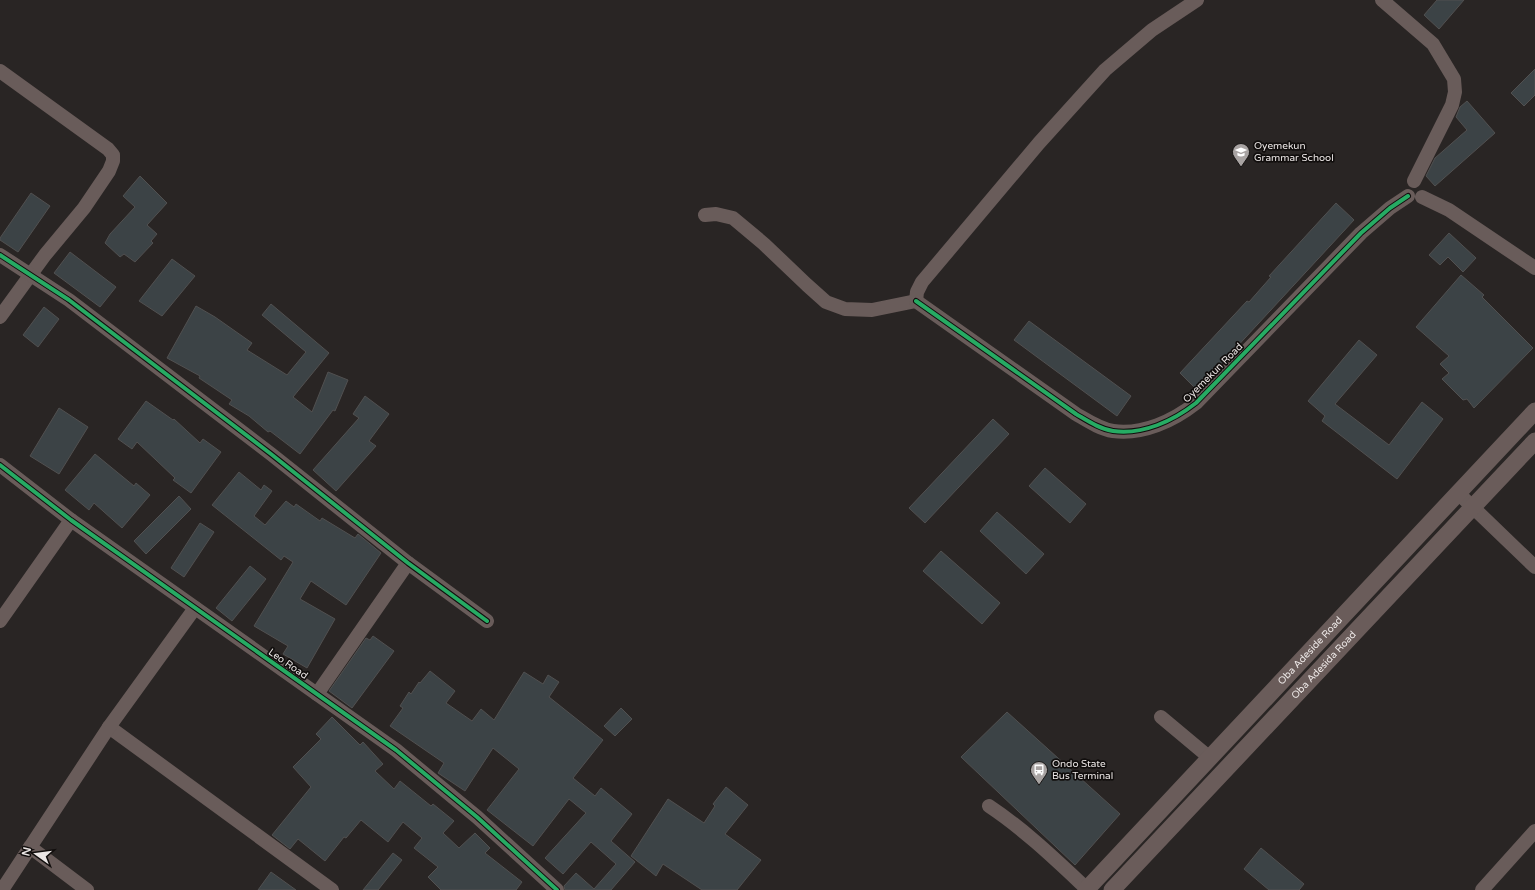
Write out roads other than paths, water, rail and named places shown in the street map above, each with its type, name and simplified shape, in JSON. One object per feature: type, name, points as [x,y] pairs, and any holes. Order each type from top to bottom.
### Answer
[{"type":"main road","name":"Oba Adeside Road","points":[[1086,889],[1535,411]]},
{"type":"main road","name":"Oba Adesida Road","points":[[1112,890],[1535,440]]},
{"type":"street","points":[[705,215],[716,214],[734,218],[826,302],[845,309],[872,310],[916,300],[917,292],[922,282],[1039,143],[1105,70],[1152,30],[1197,0]]},
{"type":"street","points":[[1382,0],[1433,44],[1454,79],[1455,92],[1452,105],[1414,181],[1421,183],[1425,190],[1415,197]]},
{"type":"street","points":[[0,71],[108,149],[113,155],[113,161],[109,171],[84,208],[45,255],[0,317]]},
{"type":"street","points":[[1415,197],[1449,210],[1535,268]]},
{"type":"street","name":"Oyemekun Road","points":[[916,300],[1070,410],[1095,426],[1112,431],[1133,432],[1173,419],[1196,403],[1361,234],[1390,208],[1415,197]]},
{"type":"street","points":[[0,255],[69,300],[271,454],[408,563],[487,621]]},
{"type":"street","name":"Leo Road","points":[[0,465],[71,520],[396,750],[477,817],[557,890]]},
{"type":"street","points":[[1458,493],[1535,567]]},
{"type":"street","points":[[0,621],[71,520]]},
{"type":"street","points":[[317,694],[408,563]]},
{"type":"street","points":[[2,890],[109,727],[195,608]]},
{"type":"street","points":[[1161,717],[1210,758]]},
{"type":"street","points":[[109,727],[332,890]]},
{"type":"street","points":[[990,806],[1041,847],[1086,889]]},
{"type":"street","points":[[1482,890],[1535,831]]},
{"type":"street","points":[[30,847],[87,890]]},
{"type":"place","name":"Oyemekun Grammar School","points":[[1241,167]]},
{"type":"place","name":"Ondo State Bus Terminal","points":[[1039,785]]}]
